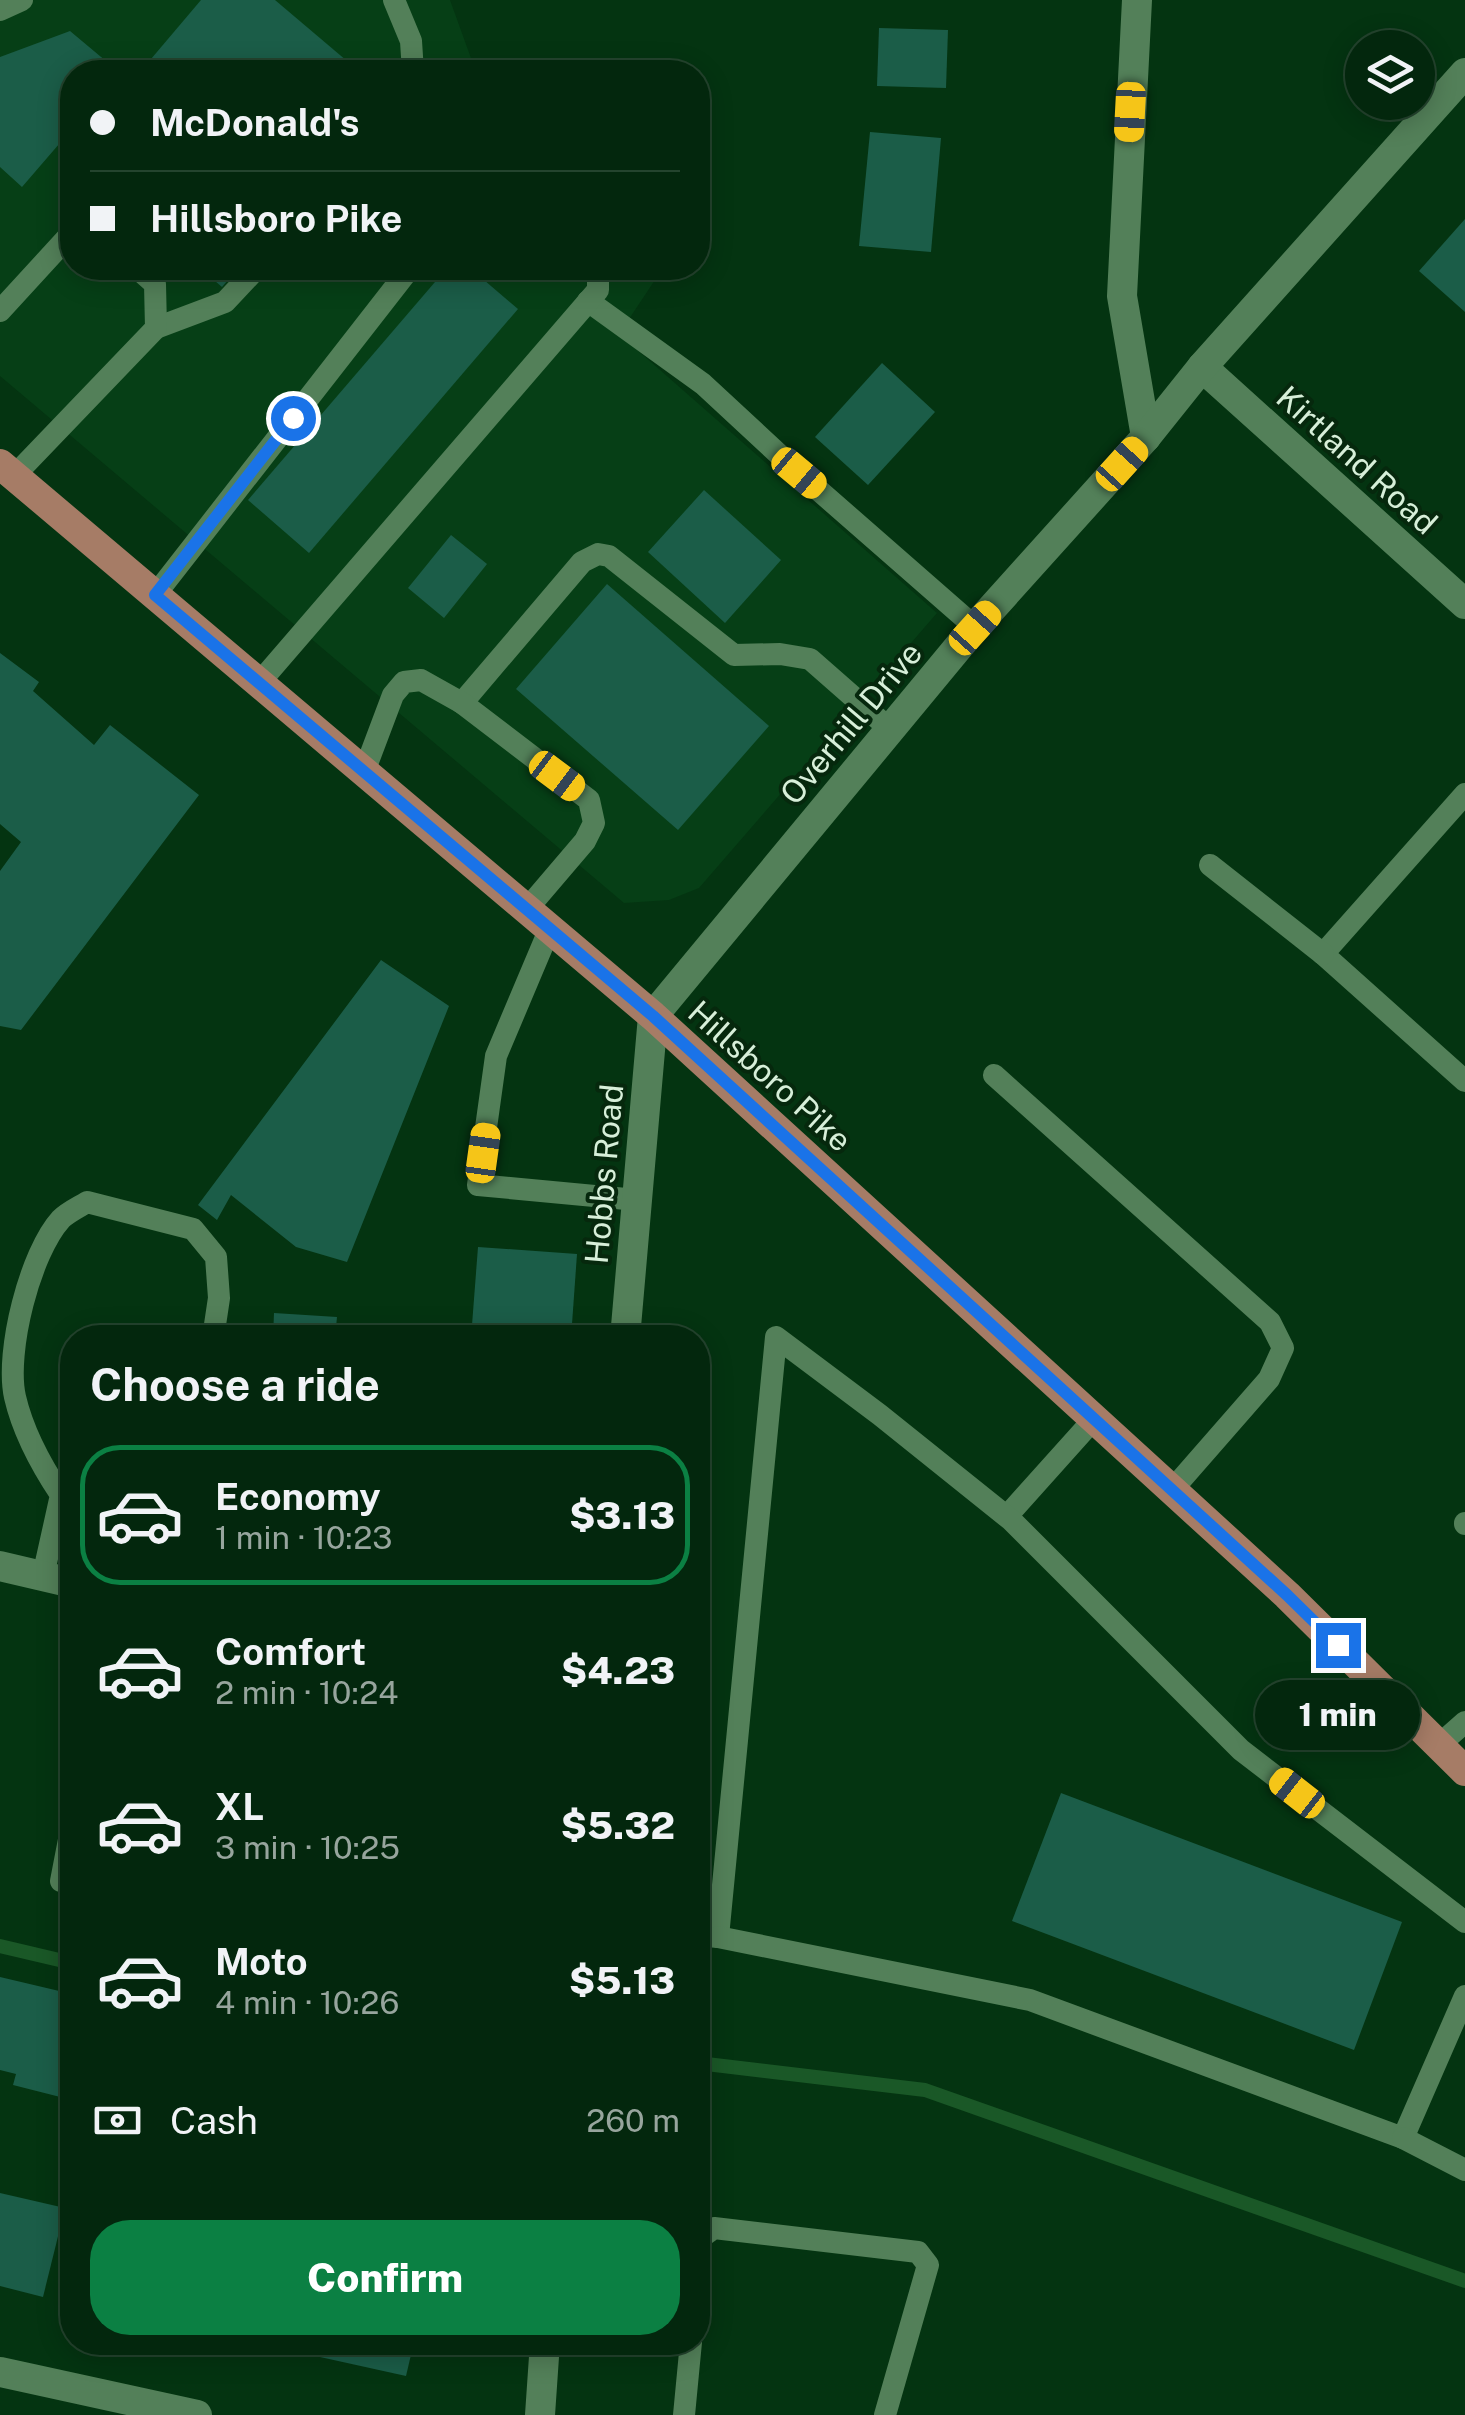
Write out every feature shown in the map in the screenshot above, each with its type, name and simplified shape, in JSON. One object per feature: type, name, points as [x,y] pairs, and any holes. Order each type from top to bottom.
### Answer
[{"type":"main road","name":"Hillsboro Pike","points":[[7,470],[653,1016],[1287,1595],[1465,1771]]},
{"type":"street","points":[[1137,0],[1122,296],[1146,437]]},
{"type":"street","name":"Overhill Drive","points":[[653,1016],[975,628],[1465,73]]},
{"type":"street","name":"Kirtland Road","points":[[1202,367],[1465,604]]},
{"type":"street","name":"Hobbs Road","points":[[626,1325],[653,1016]]},
{"type":"street","points":[[0,1566],[58,1580]]},
{"type":"street","points":[[540,2415],[545,2355]]},
{"type":"street","points":[[0,2372],[198,2415]]},
{"type":"lane","points":[[0,10],[22,0]]},
{"type":"lane","points":[[394,0],[411,40],[412,60]]},
{"type":"lane","points":[[1,310],[60,246]]},
{"type":"lane","points":[[150,280],[155,284],[156,328]]},
{"type":"lane","points":[[7,470],[92,394],[156,328],[225,302],[246,280]]},
{"type":"lane","points":[[155,595],[401,280]]},
{"type":"lane","points":[[259,683],[598,290],[598,280]]},
{"type":"lane","points":[[588,301],[704,384],[975,628]]},
{"type":"lane","points":[[462,703],[582,562],[598,554],[609,556],[734,655],[780,654],[810,659],[892,730]]},
{"type":"lane","points":[[364,772],[392,696],[404,682],[421,680],[462,703],[588,800],[594,823],[538,919],[496,1056],[478,1186],[637,1200]]},
{"type":"lane","points":[[1323,954],[1465,794]]},
{"type":"lane","points":[[1210,865],[1323,954],[1465,1082]]},
{"type":"lane","points":[[994,1076],[1270,1322],[1282,1348],[1269,1378],[1172,1490]]},
{"type":"lane","points":[[60,1493],[29,1440],[14,1393],[16,1341],[36,1259],[62,1218],[87,1202],[194,1230],[216,1257],[220,1298],[215,1325]]},
{"type":"lane","points":[[710,1918],[776,1337],[880,1414],[1006,1516],[1241,1750],[1465,1922]]},
{"type":"lane","points":[[1006,1516],[1094,1419]]},
{"type":"lane","points":[[58,1580],[60,1523]]},
{"type":"lane","points":[[1439,1746],[1465,1722]]},
{"type":"lane","points":[[710,1936],[1030,2000],[1404,2138],[1465,2170]]},
{"type":"lane","points":[[1404,2138],[1465,1996]]},
{"type":"lane","points":[[710,2231],[714,2228],[918,2252],[928,2265],[885,2415]]},
{"type":"lane","points":[[684,2415],[690,2355]]},
{"type":"shaded area","points":[[0,0],[450,0],[472,60],[60,60],[60,280],[655,280],[619,334],[937,613],[699,888],[669,900],[624,903],[0,376]]},
{"type":"building","points":[[201,0],[275,0],[346,60],[150,60]]},
{"type":"building","points":[[879,28],[948,30],[946,88],[877,86]]},
{"type":"building","points":[[70,31],[105,60],[60,60],[60,143],[22,187],[0,167],[0,57]]},
{"type":"building","points":[[870,132],[941,138],[931,252],[859,246]]},
{"type":"building","points":[[1465,219],[1465,312],[1419,271]]},
{"type":"building","points":[[437,280],[484,280],[518,309],[309,553],[248,500]]},
{"type":"building","points":[[882,363],[935,412],[868,485],[815,437]]},
{"type":"building","points":[[704,490],[781,560],[725,623],[648,552]]},
{"type":"building","points":[[451,535],[487,564],[444,618],[408,588]]},
{"type":"building","points":[[607,584],[769,726],[678,830],[516,689]]},
{"type":"building","points":[[0,653],[39,682],[33,691],[94,745],[110,725],[199,795],[21,1030],[0,1026],[0,871],[21,842],[0,824]]},
{"type":"building","points":[[381,960],[449,1006],[347,1262],[296,1247],[231,1195],[217,1220],[198,1205]]},
{"type":"building","points":[[478,1247],[577,1254],[572,1325],[472,1325]]},
{"type":"building","points":[[274,1313],[337,1317],[336,1325],[274,1325]]},
{"type":"building","points":[[1061,1793],[1402,1922],[1354,2050],[1012,1921]]},
{"type":"building","points":[[0,1977],[60,1991],[60,2097],[13,2085],[16,2074],[0,2070]]},
{"type":"building","points":[[0,2193],[60,2207],[60,2228],[43,2297],[0,2286]]},
{"type":"building","points":[[320,2355],[411,2355],[406,2376]]},
{"type":"waterway","points":[[0,1946],[60,1960]]},
{"type":"waterway","points":[[710,2064],[925,2090],[1465,2281]]},
{"type":"route","points":[[293,418],[155,595],[653,1016],[1338,1645]]}]
